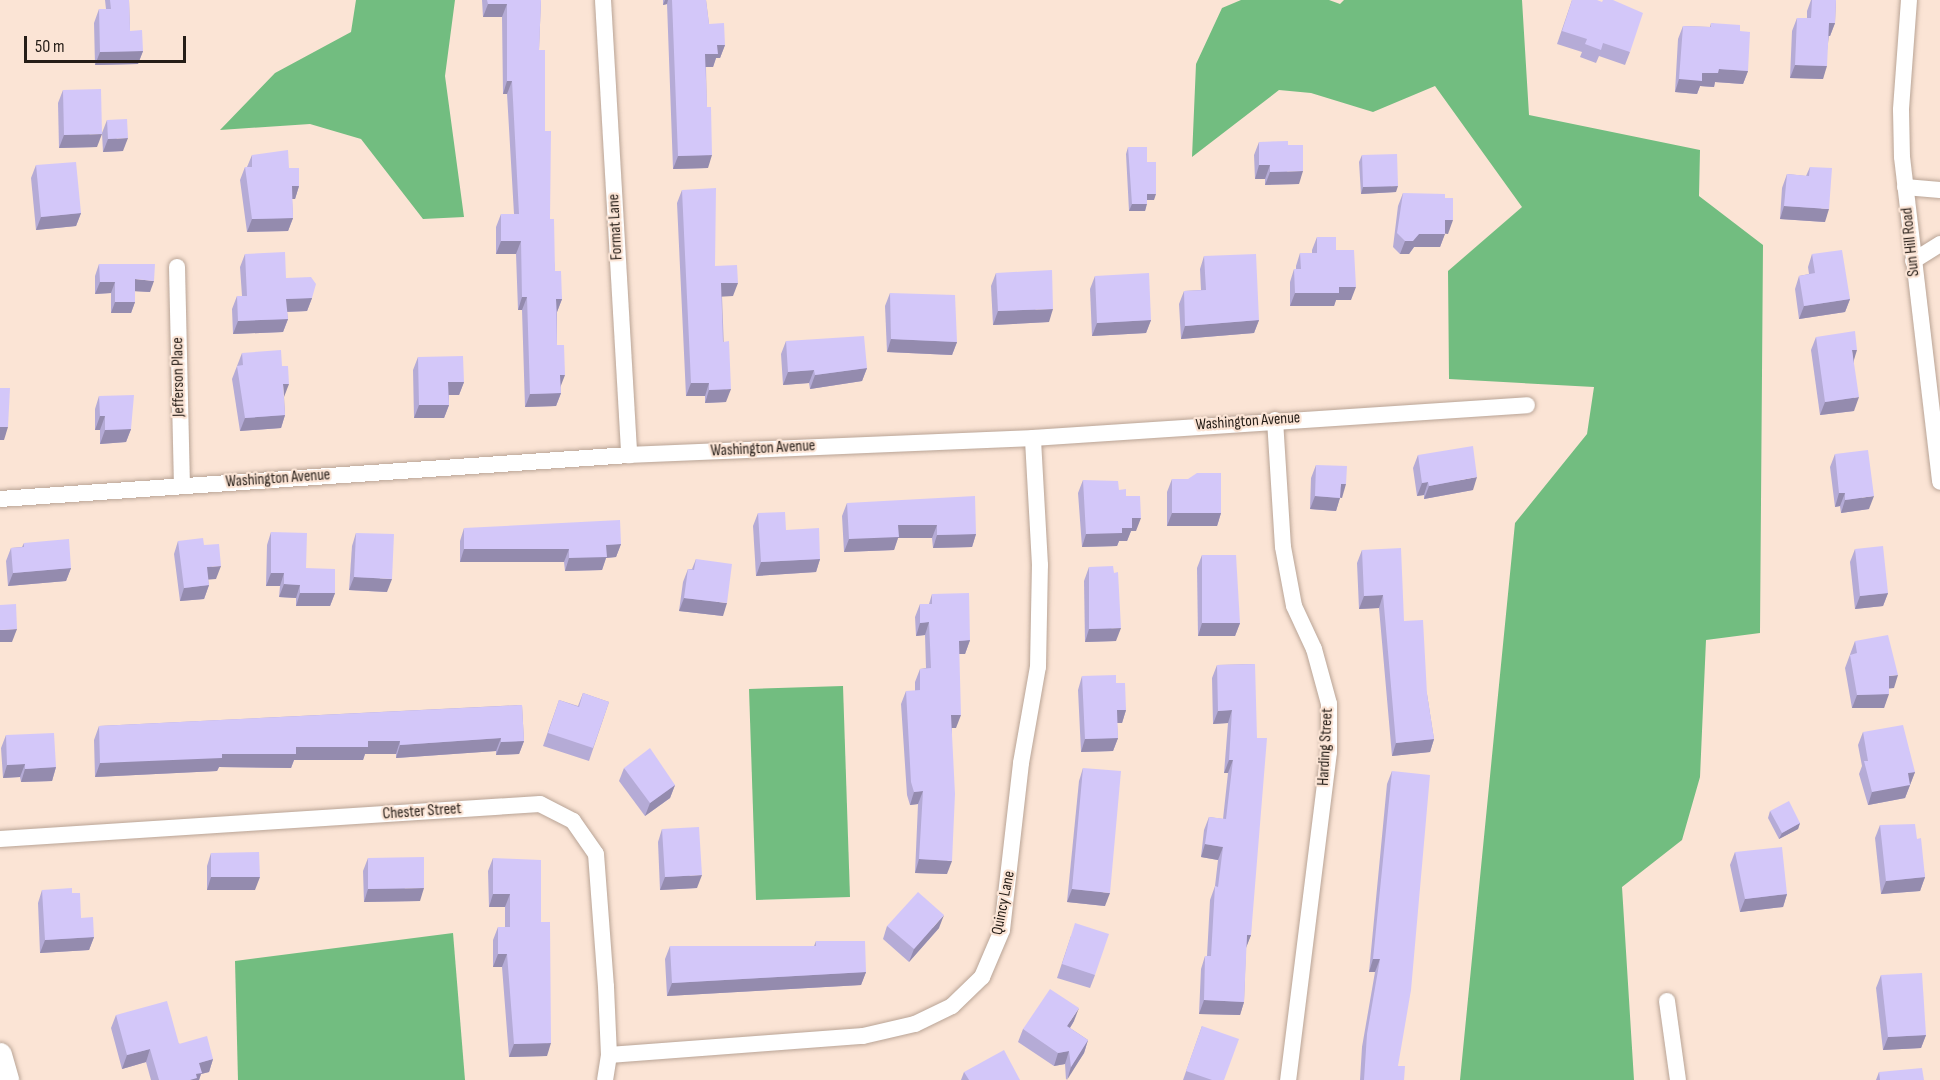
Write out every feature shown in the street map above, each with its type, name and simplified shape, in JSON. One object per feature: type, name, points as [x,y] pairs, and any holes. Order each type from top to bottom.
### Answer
[{"type":"street","name":"Format Lane","points":[[603,0],[629,455]]},
{"type":"street","name":"Sun Hill Road","points":[[1910,0],[1900,110],[1905,187],[1940,482]]},
{"type":"street","points":[[1905,187],[1940,190]]},
{"type":"street","points":[[1913,261],[1940,244]]},
{"type":"street","name":"Jefferson Place","points":[[177,267],[182,486]]},
{"type":"street","name":"Washington Avenue","points":[[0,499],[629,455],[1033,438],[1275,420],[1527,405]]},
{"type":"street","name":"Harding Street","points":[[1275,420],[1283,547],[1294,606],[1314,649],[1329,704],[1329,752],[1288,1080]]},
{"type":"street","name":"Quincy Lane","points":[[609,1055],[863,1036],[915,1024],[952,1006],[982,977],[1002,930],[1021,763],[1038,666],[1040,566],[1033,438]]},
{"type":"street","name":"Chester Street","points":[[0,839],[540,804],[573,821],[596,854],[609,1055],[605,1080]]},
{"type":"street","points":[[1667,1001],[1678,1080]]},
{"type":"street","points":[[0,1055],[7,1080]]},
{"type":"green space","points":[[356,0],[455,0],[445,76],[464,217],[423,219],[361,139],[310,124],[220,130],[275,73],[351,32]]},
{"type":"green space","points":[[1241,0],[1329,0],[1340,4],[1344,0],[1522,0],[1529,115],[1700,150],[1699,196],[1763,245],[1760,633],[1706,640],[1700,777],[1682,840],[1622,887],[1634,1080],[1460,1080],[1515,523],[1587,434],[1594,387],[1449,379],[1448,271],[1522,207],[1435,86],[1373,112],[1311,93],[1279,90],[1192,157],[1196,64],[1222,8]]},
{"type":"green space","points":[[843,686],[850,897],[756,900],[749,689]]},
{"type":"green space","points":[[453,933],[465,1080],[238,1080],[235,961]]},
{"type":"building","points":[[110,0],[129,0],[130,31],[142,30],[143,51],[100,52],[99,9],[111,9]]},
{"type":"building","points":[[487,0],[541,0],[539,50],[545,50],[545,131],[551,131],[550,219],[554,219],[555,271],[561,271],[562,299],[556,299],[557,345],[564,345],[565,375],[560,375],[561,393],[530,394],[527,297],[522,297],[521,241],[501,241],[501,214],[519,214],[512,81],[507,81],[507,4],[488,4]]},
{"type":"building","points":[[672,0],[706,0],[709,24],[724,23],[725,45],[717,45],[718,54],[705,54],[707,107],[711,107],[712,155],[678,156]]},
{"type":"building","points":[[1572,0],[1602,2],[1613,0],[1643,13],[1630,52],[1603,43],[1601,50],[1585,44],[1587,39],[1562,31]]},
{"type":"building","points":[[1812,0],[1836,0],[1835,23],[1829,23],[1827,66],[1795,65],[1797,18],[1811,18]]},
{"type":"building","points":[[1711,23],[1740,25],[1740,31],[1750,32],[1748,71],[1719,69],[1718,73],[1702,73],[1702,81],[1679,79],[1683,26],[1711,27]]},
{"type":"building","points":[[101,89],[102,134],[64,135],[63,90]]},
{"type":"building","points":[[127,119],[128,138],[108,139],[107,120]]},
{"type":"building","points":[[1288,141],[1288,145],[1303,145],[1303,171],[1270,172],[1270,165],[1259,165],[1259,142]]},
{"type":"building","points":[[1128,147],[1147,147],[1147,162],[1156,162],[1156,194],[1147,194],[1147,204],[1132,204]]},
{"type":"building","points":[[288,150],[289,168],[299,168],[299,186],[292,186],[293,218],[252,219],[245,167],[252,167],[252,155]]},
{"type":"building","points":[[1397,154],[1398,186],[1363,187],[1362,155]]},
{"type":"building","points":[[76,162],[81,213],[41,217],[36,165]]},
{"type":"building","points":[[1810,167],[1832,168],[1829,209],[1784,206],[1787,174],[1809,176]]},
{"type":"building","points":[[716,188],[715,266],[737,265],[738,283],[721,283],[723,342],[729,341],[731,389],[709,390],[709,383],[691,383],[682,190]]},
{"type":"building","points":[[1403,193],[1445,194],[1445,198],[1453,198],[1453,220],[1445,220],[1445,234],[1419,234],[1413,241],[1405,241],[1397,233]]},
{"type":"building","points":[[1317,237],[1336,237],[1336,250],[1354,250],[1356,287],[1339,287],[1339,293],[1295,293],[1294,269],[1301,269],[1300,253],[1317,253]]},
{"type":"building","points":[[1842,250],[1850,299],[1804,306],[1799,276],[1815,273],[1812,254]]},
{"type":"building","points":[[285,252],[286,278],[311,277],[316,284],[312,298],[286,299],[288,319],[238,321],[237,296],[247,296],[245,254]]},
{"type":"building","points":[[1256,254],[1259,320],[1185,326],[1184,291],[1206,290],[1204,256]]},
{"type":"building","points":[[99,264],[155,264],[154,281],[135,279],[135,302],[115,302],[115,282],[100,282]]},
{"type":"building","points":[[1052,270],[1053,309],[998,311],[996,273]]},
{"type":"building","points":[[1149,273],[1151,320],[1097,323],[1095,276]]},
{"type":"building","points":[[890,293],[955,295],[957,342],[891,339]]},
{"type":"building","points":[[1855,331],[1857,350],[1852,350],[1859,397],[1825,402],[1816,337]]},
{"type":"building","points":[[864,336],[867,368],[815,375],[814,370],[788,372],[786,341]]},
{"type":"building","points":[[281,350],[282,366],[288,366],[289,384],[283,384],[285,415],[245,418],[237,366],[243,365],[242,353]]},
{"type":"building","points":[[463,356],[464,382],[448,382],[449,405],[419,405],[418,357]]},
{"type":"building","points":[[0,388],[10,388],[8,427],[0,427]]},
{"type":"building","points":[[134,395],[131,429],[105,430],[105,416],[100,416],[99,396]]},
{"type":"building","points":[[1473,446],[1477,477],[1429,486],[1428,482],[1422,483],[1418,455]]},
{"type":"building","points":[[1868,450],[1874,496],[1845,500],[1845,493],[1839,493],[1835,454]]},
{"type":"building","points":[[1316,465],[1347,466],[1346,484],[1341,484],[1340,498],[1315,496]]},
{"type":"building","points":[[1197,473],[1221,473],[1221,513],[1172,513],[1172,479],[1188,479]]},
{"type":"building","points":[[1083,480],[1118,481],[1119,490],[1126,489],[1126,496],[1140,496],[1141,518],[1132,518],[1132,528],[1122,528],[1122,533],[1086,534]]},
{"type":"building","points":[[975,496],[976,534],[937,535],[937,525],[898,525],[899,537],[849,539],[847,503]]},
{"type":"building","points":[[785,512],[786,530],[819,528],[820,559],[761,562],[758,513]]},
{"type":"building","points":[[620,520],[621,544],[606,545],[607,557],[569,558],[569,549],[464,549],[464,528]]},
{"type":"building","points":[[271,532],[307,533],[306,568],[335,569],[335,593],[300,593],[300,585],[284,584],[284,573],[271,573]]},
{"type":"building","points":[[356,533],[394,534],[392,579],[354,577]]},
{"type":"building","points":[[203,538],[204,545],[219,544],[221,566],[207,567],[209,585],[184,588],[178,541]]},
{"type":"building","points":[[69,539],[71,568],[13,573],[11,548],[24,547],[24,543]]},
{"type":"building","points":[[1883,546],[1888,593],[1860,596],[1855,549]]},
{"type":"building","points":[[1401,548],[1404,621],[1423,620],[1427,694],[1434,739],[1396,743],[1383,595],[1364,596],[1362,550]]},
{"type":"building","points":[[1202,555],[1236,555],[1240,623],[1202,623]]},
{"type":"building","points":[[696,559],[732,564],[727,603],[684,598],[688,569],[694,570]]},
{"type":"building","points":[[1113,566],[1114,573],[1118,572],[1121,628],[1089,629],[1089,567]]},
{"type":"building","points":[[969,593],[970,640],[959,641],[961,715],[951,715],[955,794],[952,861],[919,859],[923,791],[914,792],[911,782],[906,691],[920,690],[920,669],[931,668],[929,622],[920,623],[920,604],[932,604],[932,594]]},
{"type":"building","points":[[16,604],[17,629],[0,630],[0,605]]},
{"type":"building","points":[[1888,635],[1898,675],[1889,676],[1889,694],[1857,695],[1850,655],[1857,653],[1855,641]]},
{"type":"building","points":[[1255,664],[1257,738],[1267,738],[1251,935],[1247,935],[1244,1002],[1204,1000],[1205,956],[1211,956],[1215,886],[1218,887],[1223,847],[1205,844],[1209,817],[1226,819],[1233,760],[1229,760],[1232,710],[1218,711],[1217,665]]},
{"type":"building","points":[[1116,675],[1116,683],[1125,683],[1126,710],[1117,710],[1118,738],[1085,739],[1082,676]]},
{"type":"building","points":[[583,693],[609,702],[593,748],[548,733],[559,700],[579,707]]},
{"type":"building","points":[[522,705],[524,741],[501,742],[501,738],[400,745],[400,741],[368,741],[368,747],[296,747],[296,754],[222,754],[222,758],[100,763],[99,726]]},
{"type":"building","points":[[1903,725],[1915,772],[1908,773],[1910,785],[1872,792],[1864,761],[1868,761],[1863,732]]},
{"type":"building","points":[[54,733],[56,767],[25,769],[25,764],[7,765],[6,735]]},
{"type":"building","points":[[650,748],[675,785],[650,803],[624,768]]},
{"type":"building","points":[[1083,768],[1121,771],[1110,893],[1072,889]]},
{"type":"building","points":[[1392,771],[1430,775],[1411,990],[1398,1066],[1405,1066],[1404,1080],[1364,1080],[1367,1034],[1380,959],[1373,959]]},
{"type":"building","points":[[1789,801],[1800,823],[1782,833],[1770,811]]},
{"type":"building","points":[[1915,824],[1917,839],[1921,838],[1925,877],[1886,881],[1880,825]]},
{"type":"building","points":[[699,827],[702,875],[665,877],[662,829]]},
{"type":"building","points":[[1782,847],[1787,894],[1745,899],[1735,852]]},
{"type":"building","points":[[259,852],[260,877],[211,877],[211,853]]},
{"type":"building","points":[[424,857],[424,888],[368,889],[368,858]]},
{"type":"building","points":[[493,858],[541,860],[541,922],[550,922],[551,1043],[514,1044],[507,954],[498,954],[498,927],[510,927],[510,894],[493,894]]},
{"type":"building","points":[[72,888],[72,893],[80,893],[81,918],[93,917],[94,937],[45,940],[42,890]]},
{"type":"building","points":[[918,892],[944,915],[914,949],[887,926]]},
{"type":"building","points":[[1075,923],[1109,934],[1095,975],[1062,964]]},
{"type":"building","points":[[816,941],[865,941],[866,972],[672,983],[670,946],[816,946]]},
{"type":"building","points":[[1922,973],[1926,1035],[1888,1037],[1881,975]]},
{"type":"building","points":[[1050,989],[1079,1008],[1067,1026],[1088,1040],[1071,1067],[1069,1051],[1058,1053],[1023,1029]]},
{"type":"building","points":[[167,1001],[179,1044],[207,1036],[213,1059],[199,1063],[202,1073],[196,1074],[197,1078],[159,1080],[150,1049],[127,1055],[116,1015]]},
{"type":"building","points":[[1202,1026],[1239,1039],[1224,1080],[1212,1080],[1186,1071]]},
{"type":"building","points":[[1004,1050],[1020,1080],[969,1080],[964,1072]]},
{"type":"building","points":[[1922,1068],[1924,1080],[1880,1080],[1879,1072]]}]
